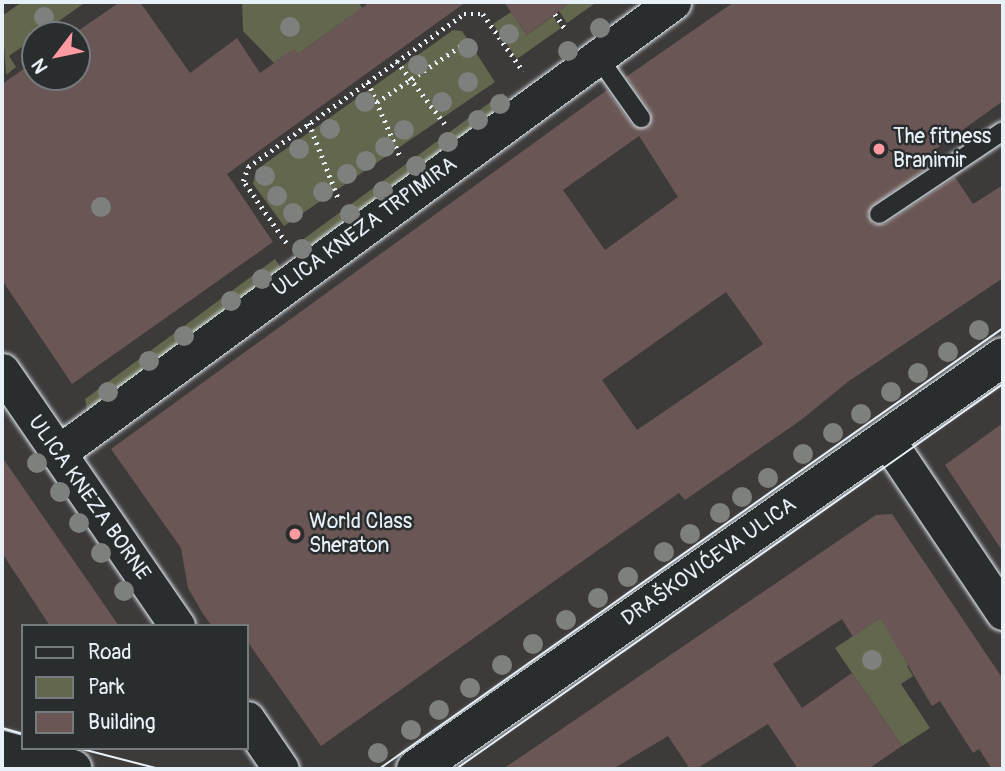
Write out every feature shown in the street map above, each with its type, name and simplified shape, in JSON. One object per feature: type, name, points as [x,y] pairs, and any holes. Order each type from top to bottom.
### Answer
[{"type":"street","name":"ULICA KNEZA TRPIMIRA","points":[[58,453],[673,2]]},
{"type":"street","name":"DRAŠKOVIĆEVA ULICA","points":[[416,769],[1003,357]]},
{"type":"street","name":"ULICA KNEZA BORNE","points":[[2,371],[176,624]]},
{"type":"street","points":[[886,438],[1003,612]]},
{"type":"street","points":[[248,720],[281,769]]},
{"type":"street","points":[[2,750],[73,769]]},
{"type":"lane","points":[[598,57],[642,118]]},
{"type":"lane","points":[[879,214],[1003,131]]},
{"type":"path","points":[[304,272],[243,181],[243,174],[309,123],[464,13],[477,10],[541,98]]},
{"type":"path","points":[[555,14],[566,30]]},
{"type":"path","points":[[377,102],[462,45]]},
{"type":"path","points":[[397,61],[445,124]]},
{"type":"path","points":[[368,82],[400,156]]},
{"type":"path","points":[[309,123],[339,200]]},
{"type":"green space","points":[[22,2],[86,2],[59,21],[21,21],[21,48],[9,56],[16,67],[6,75],[2,16]]},
{"type":"green space","points":[[242,2],[359,2],[362,8],[298,54],[294,49],[274,63],[243,31]]},
{"type":"green space","points":[[571,2],[597,2],[567,23],[559,11]]},
{"type":"green space","points":[[511,12],[527,35],[553,16],[561,28],[517,59],[493,24]]},
{"type":"green space","points":[[453,30],[462,31],[495,82],[284,226],[253,184],[256,170]]},
{"type":"green space","points":[[503,93],[513,108],[306,263],[294,246]]},
{"type":"green space","points":[[275,259],[286,276],[88,415],[85,399]]},
{"type":"green space","points":[[880,618],[917,659],[907,666],[913,676],[901,684],[930,728],[902,746],[835,648]]},
{"type":"building","points":[[120,2],[140,2],[190,73],[237,38],[260,73],[294,49],[298,54],[370,2],[466,2],[227,174],[273,242],[72,384],[2,280],[2,84],[21,71],[21,91],[91,91],[91,22]]},
{"type":"building","points":[[504,2],[571,2],[527,35]]},
{"type":"building","points":[[734,2],[1003,2],[1003,101],[936,149],[942,158],[873,205],[868,214],[873,224],[885,224],[955,177],[973,204],[1003,185],[1003,278],[849,381],[801,420],[685,500],[679,493],[321,746],[248,642],[248,624],[210,624],[203,614],[188,588],[181,548],[111,449],[607,90],[632,125],[648,127],[651,112],[626,77]],"holes":[[[639,136],[678,197],[605,250],[563,190]],[[726,292],[763,344],[637,430],[602,380]]]},
{"type":"building","points":[[1003,423],[1003,552],[945,465]]},
{"type":"building","points":[[2,457],[118,624],[49,624],[2,553]]},
{"type":"building","points":[[892,514],[1003,679],[1003,769],[992,769],[979,749],[973,753],[940,701],[932,706],[880,618],[853,637],[842,619],[773,664],[802,708],[852,673],[902,746],[868,769],[798,769],[768,724],[696,769],[690,769],[668,736],[613,769],[503,769],[876,515]]},
{"type":"tram line","points":[[379,769],[1003,328]]},
{"type":"tram line","points":[[456,769],[1003,384]]},
{"type":"tram line","points":[[2,728],[21,733]]},
{"type":"tram line","points":[[86,750],[159,769]]},
{"type":"place","name":"The fitness Branimir","points":[[879,149]]},
{"type":"place","name":"World Class Sheraton","points":[[295,534]]}]
